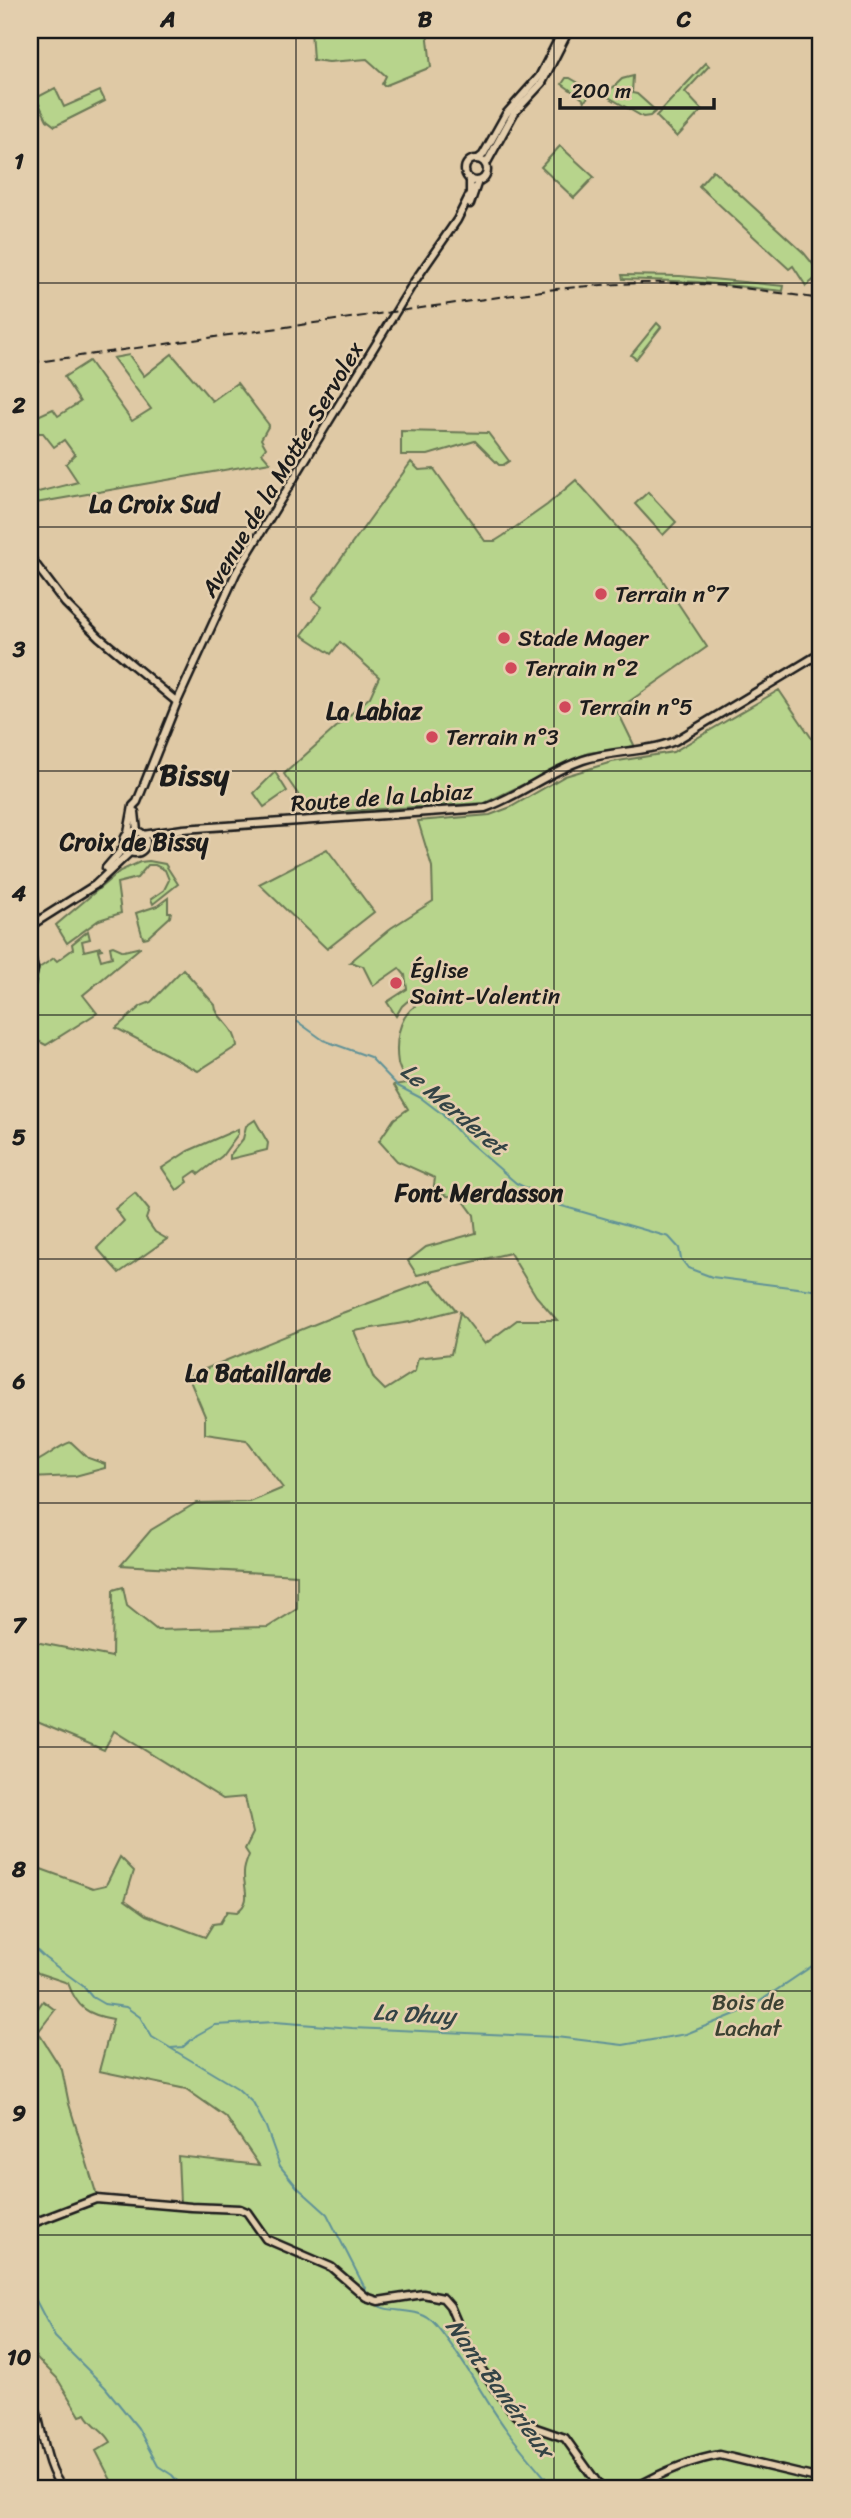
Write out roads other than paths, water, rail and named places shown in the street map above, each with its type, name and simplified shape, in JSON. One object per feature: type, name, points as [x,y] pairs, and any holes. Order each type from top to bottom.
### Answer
[{"type":"main road","points":[[446,236],[461,220],[474,196],[474,180],[465,172],[465,167],[470,161],[483,155],[506,114],[537,85],[563,30]]},
{"type":"main road","points":[[446,236],[469,196],[474,180],[486,174],[486,164],[514,113],[537,85],[569,30]]},
{"type":"main road","points":[[478,159],[486,164]]},
{"type":"main road","points":[[461,220],[470,201],[469,196]]},
{"type":"main road","name":"Avenue de la Motte-Servolex","points":[[128,833],[133,806],[236,573],[397,310],[446,236]]},
{"type":"main road","points":[[30,557],[65,603],[90,628],[177,702]]},
{"type":"main road","name":"Route de la Labiaz","points":[[140,833],[485,808],[510,799],[544,778],[585,760],[659,747],[675,741],[821,653]]},
{"type":"main road","name":"Avenue de la Motte-Servolex","points":[[136,803],[134,821],[140,833]]},
{"type":"main road","points":[[127,849],[124,839],[128,833],[140,833],[146,844]]},
{"type":"main road","points":[[127,849],[141,851],[160,833]]},
{"type":"main road","points":[[30,926],[95,885],[127,849]]},
{"type":"main road","points":[[30,951],[34,969],[30,988]]},
{"type":"main road","points":[[30,2230],[36,2222],[96,2199],[240,2209],[247,2212],[266,2239],[331,2267],[366,2297],[375,2301],[423,2294],[443,2298],[450,2306],[471,2355],[516,2416],[536,2428],[565,2438],[601,2488]]},
{"type":"main road","points":[[30,2392],[41,2421],[51,2469],[63,2488]]},
{"type":"main road","points":[[635,2488],[656,2476],[707,2457],[720,2455],[821,2479]]},
{"type":"waterway","name":"Le Merderet","points":[[298,1022],[323,1040],[370,1057],[398,1086],[421,1098],[442,1114],[462,1136],[516,1183],[562,1206],[669,1237],[679,1248],[681,1259],[688,1268],[712,1277],[821,1291]]},
{"type":"waterway","name":"Nant Banérieux","points":[[30,1944],[83,1986],[92,1997],[104,2004],[126,2007],[140,2017],[152,2037],[237,2088],[253,2103],[266,2127],[280,2166],[297,2187],[327,2214],[368,2294]]},
{"type":"waterway","name":"La Dhuy","points":[[171,2048],[183,2047],[215,2025],[275,2022],[556,2037],[623,2045],[686,2034],[750,2008],[821,1960]]},
{"type":"waterway","points":[[30,2289],[55,2337],[105,2387],[138,2428],[158,2466],[172,2475],[183,2488]]},
{"type":"waterway","name":"Nant Banérieux","points":[[373,2301],[385,2308],[420,2314],[436,2325],[506,2429],[554,2488]]},
{"type":"railway","points":[[30,363],[586,286],[694,284],[821,299]]},
{"type":"place","name":"Terrain n°7","points":[[601,594]]},
{"type":"place","name":"Stade Mager","points":[[504,638]]},
{"type":"place","name":"Terrain n°2","points":[[511,668]]},
{"type":"place","name":"Terrain n°5","points":[[565,707]]},
{"type":"place","name":"Terrain n°3","points":[[432,737]]},
{"type":"place","name":"Église Saint-Valentin","points":[[396,983]]},
{"type":"district","name":"La Croix Sud","points":[[154,504]]},
{"type":"district","name":"La Labiaz","points":[[374,711]]},
{"type":"district","name":"Bissy","points":[[194,775]]},
{"type":"district","name":"Croix de Bissy","points":[[134,842]]},
{"type":"district","name":"Font Merdasson","points":[[479,1193]]},
{"type":"district","name":"La Bataillarde","points":[[258,1373]]},
{"type":"park label","name":"Bois de Lachat","points":[[748,2015]]}]
